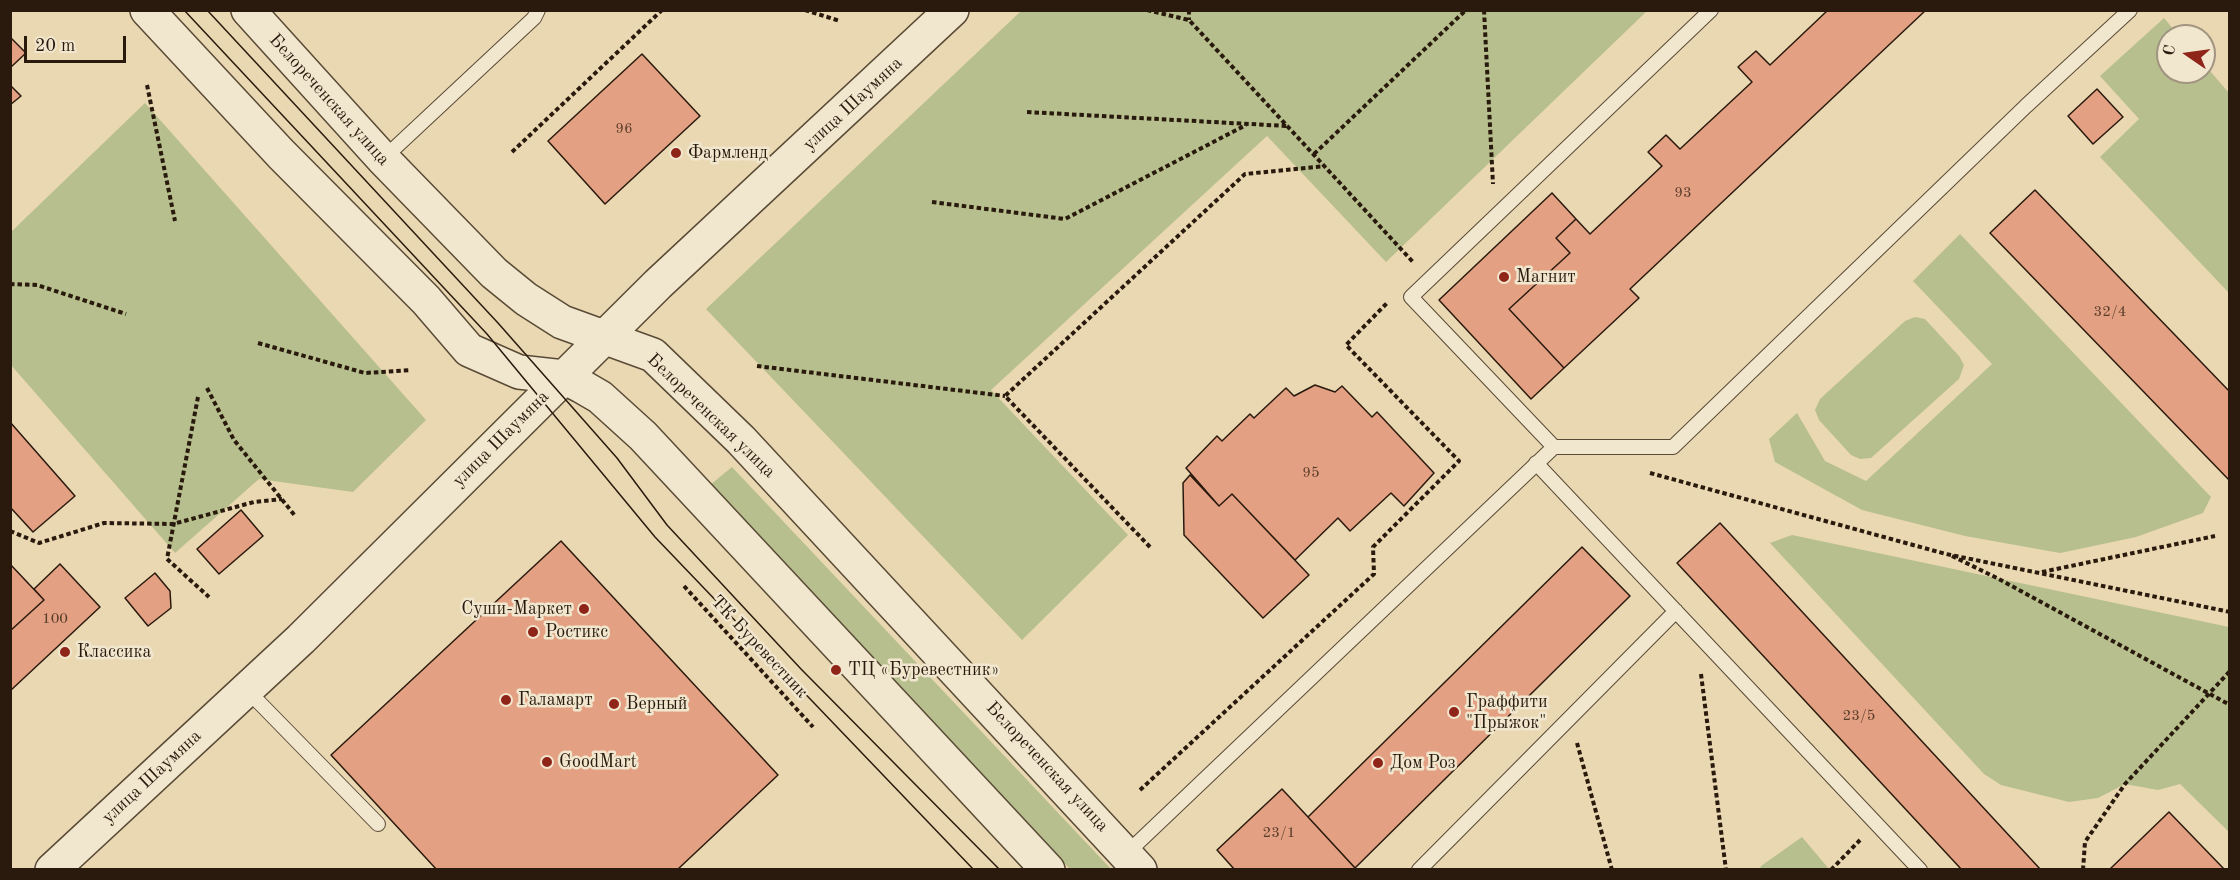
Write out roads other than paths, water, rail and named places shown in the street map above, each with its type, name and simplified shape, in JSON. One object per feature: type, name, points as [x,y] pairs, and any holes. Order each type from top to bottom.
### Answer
[{"type":"street","points":[[147,10],[280,154],[426,300],[469,350],[519,372],[564,377],[600,397],[643,436],[1048,870]]},
{"type":"street","name":"Белореченская улица","points":[[248,10],[382,159],[494,273],[526,299],[562,322],[607,336],[653,356],[741,440],[1133,862]]},
{"type":"street","name":"улица Шаумяна","points":[[52,870],[310,631],[658,284],[952,10]]},
{"type":"lane","points":[[382,159],[534,18],[538,10]]},
{"type":"lane","points":[[1554,447],[1412,297],[1711,10]]},
{"type":"lane","points":[[1133,862],[1554,447],[1674,447],[2026,106],[2130,10]]},
{"type":"lane","points":[[1536,463],[1920,870]]},
{"type":"lane","points":[[1419,870],[1676,611]]},
{"type":"lane","points":[[247,690],[378,824]]},
{"type":"tram line","points":[[184,10],[487,334],[655,537],[974,870]]},
{"type":"tram line","points":[[207,10],[498,323],[617,458],[667,525],[801,669],[1000,870]]},
{"type":"place","name":"Фармленд","points":[[676,153]]},
{"type":"place","name":"Магнит","points":[[1504,277]]},
{"type":"place","name":"Суши-Маркет","points":[[584,609]]},
{"type":"place","name":"Ростикс","points":[[533,632]]},
{"type":"place","name":"Классика","points":[[65,652]]},
{"type":"place","name":"ТЦ «Буревестник»","points":[[836,670]]},
{"type":"place","name":"Галамарт","points":[[506,700]]},
{"type":"place","name":"Верный","points":[[614,704]]},
{"type":"place","name":"Граффити \"Прыжок\"","points":[[1454,712]]},
{"type":"place","name":"GoodMart","points":[[547,762]]},
{"type":"place","name":"Дом Роз","points":[[1378,763]]}]
